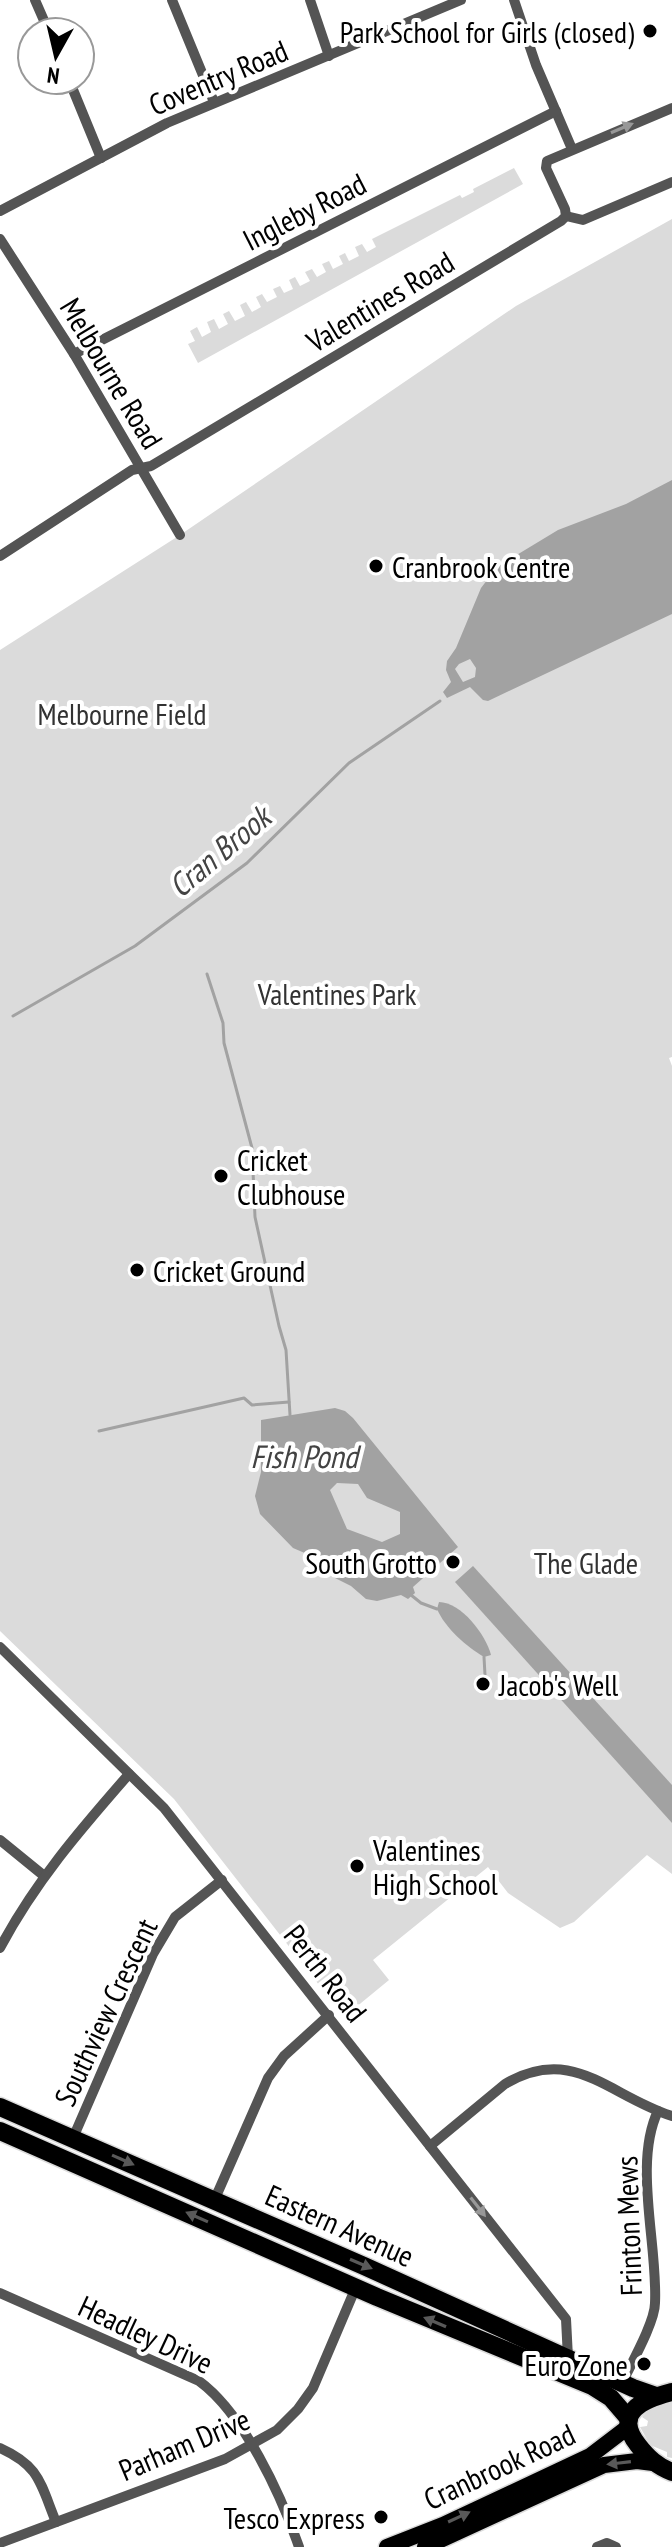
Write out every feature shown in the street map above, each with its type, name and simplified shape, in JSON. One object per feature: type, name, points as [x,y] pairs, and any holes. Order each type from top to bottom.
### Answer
[{"type":"highway","name":"Eastern Avenue","points":[[0,2107],[622,2383],[664,2394]]},
{"type":"highway","name":"Eastern Avenue","points":[[0,2131],[356,2287],[602,2390],[628,2423],[633,2440],[667,2471]]},
{"type":"highway","points":[[628,2423],[635,2407],[664,2394]]},
{"type":"main road","name":"Cranbrook Road","points":[[387,2547],[443,2525],[590,2456],[628,2423]]},
{"type":"main road","name":"Cranbrook Road","points":[[425,2547],[604,2465],[637,2461],[667,2471]]},
{"type":"street","points":[[172,0],[214,102]]},
{"type":"street","points":[[310,0],[329,56]]},
{"type":"street","name":"Coventry Road","points":[[0,211],[148,132],[329,56],[336,50],[461,0]]},
{"type":"street","points":[[514,0],[536,65],[572,149]]},
{"type":"street","points":[[76,96],[101,158]]},
{"type":"street","points":[[672,108],[550,158],[545,164],[566,216],[583,220],[672,182]]},
{"type":"street","name":"Ingleby Road","points":[[74,354],[556,111]]},
{"type":"street","name":"Valentines Road","points":[[0,556],[132,470],[151,466],[566,216]]},
{"type":"street","name":"Melbourne Road","points":[[0,239],[74,354],[180,535]]},
{"type":"street","name":"Perth Road","points":[[0,1647],[164,1808],[222,1880],[566,2319],[568,2358]]},
{"type":"street","points":[[0,1948],[43,1875],[129,1774]]},
{"type":"street","points":[[0,1840],[43,1875]]},
{"type":"street","name":"Southview Crescent","points":[[73,2138],[153,1954],[175,1917],[222,1880]]},
{"type":"street","points":[[214,2201],[268,2078],[284,2056],[329,2015]]},
{"type":"street","points":[[430,2146],[505,2084],[518,2076],[548,2067],[580,2073],[672,2116]]},
{"type":"street","name":"Frinton Mews","points":[[622,2383],[656,2306],[648,2178],[649,2140],[658,2111]]},
{"type":"street","name":"Parham Drive","points":[[0,2543],[225,2459],[277,2430],[313,2388],[356,2287]]},
{"type":"street","name":"Headley Drive","points":[[0,2293],[199,2381],[227,2406],[250,2444],[284,2506],[299,2547]]},
{"type":"street","points":[[0,2448],[28,2463],[56,2522]]},
{"type":"street","points":[[597,2547],[607,2543],[616,2547]]},
{"type":"green space","points":[[514,168],[523,184],[198,363],[188,344],[195,341],[190,331],[197,327],[202,337],[211,332],[207,322],[214,319],[219,329],[228,324],[223,314],[229,311],[235,321],[245,316],[240,305],[246,302],[252,312],[261,307],[256,297],[262,294],[267,302],[277,297],[273,289],[280,286],[284,293],[293,289],[289,280],[295,277],[300,286],[310,281],[305,272],[312,269],[317,277],[326,272],[322,264],[329,261],[333,269],[343,264],[339,256],[345,253],[349,261],[359,256],[355,247],[362,244],[367,252],[376,247],[372,239],[460,195],[462,198],[474,192],[473,189]]},
{"type":"green space","name":"Valentines Park","points":[[672,219],[672,1057],[669,1058],[672,1066],[672,1874],[647,1855],[574,1922],[560,1928],[508,1893],[488,1867],[373,1960],[389,1980],[344,2017],[174,1799],[0,1631],[0,650],[180,535],[516,306]]},
{"type":"green space","points":[[672,2402],[672,2458],[667,2457],[667,2452],[650,2445],[640,2427],[647,2426],[648,2421],[642,2417],[650,2408]]},
{"type":"water","points":[[672,480],[672,614],[488,701],[470,687],[447,698],[443,692],[451,682],[446,670],[447,661],[456,648],[481,588],[497,567],[558,530],[626,504]],"holes":[[[470,659],[476,668],[475,677],[463,682],[455,669]]]},
{"type":"water","name":"Fish Pond","points":[[335,1408],[345,1411],[458,1547],[413,1587],[415,1593],[408,1599],[401,1595],[377,1601],[366,1599],[351,1586],[319,1570],[307,1554],[293,1548],[260,1514],[255,1496],[261,1472],[261,1420]],"holes":[[[337,1483],[358,1484],[367,1498],[400,1512],[400,1534],[382,1542],[347,1529],[330,1490]]]},
{"type":"water","points":[[473,1566],[672,1785],[672,1823],[455,1582]]},
{"type":"water","points":[[439,1602],[464,1613],[484,1638],[491,1655],[484,1657],[457,1636],[437,1609]]},
{"type":"waterway","name":"Cran Brook","points":[[13,1016],[135,946],[247,863],[349,763],[440,701]]},
{"type":"waterway","points":[[207,974],[223,1023],[224,1043],[252,1148],[255,1217],[286,1350],[290,1415]]},
{"type":"waterway","points":[[99,1431],[244,1398],[252,1405],[289,1402]]},
{"type":"waterway","points":[[447,1557],[450,1560]]},
{"type":"waterway","points":[[411,1595],[437,1609]]},
{"type":"waterway","points":[[484,1657],[485,1675]]},
{"type":"place","name":"Park School for Girls (closed)","points":[[650,31]]},
{"type":"place","name":"Cranbrook Centre","points":[[376,566]]},
{"type":"place","name":"Cricket Clubhouse","points":[[221,1176]]},
{"type":"place","name":"Cricket Ground","points":[[137,1270]]},
{"type":"place","name":"South Grotto","points":[[453,1562]]},
{"type":"place","name":"Jacob's Well","points":[[483,1684]]},
{"type":"place","name":"Valentines High School","points":[[357,1866]]},
{"type":"place","name":"Euro Zone","points":[[644,2364]]},
{"type":"place","name":"Tesco Express","points":[[381,2517]]},
{"type":"park label","name":"Melbourne Field","points":[[122,713]]},
{"type":"park label","name":"The Glade","points":[[586,1562]]}]
